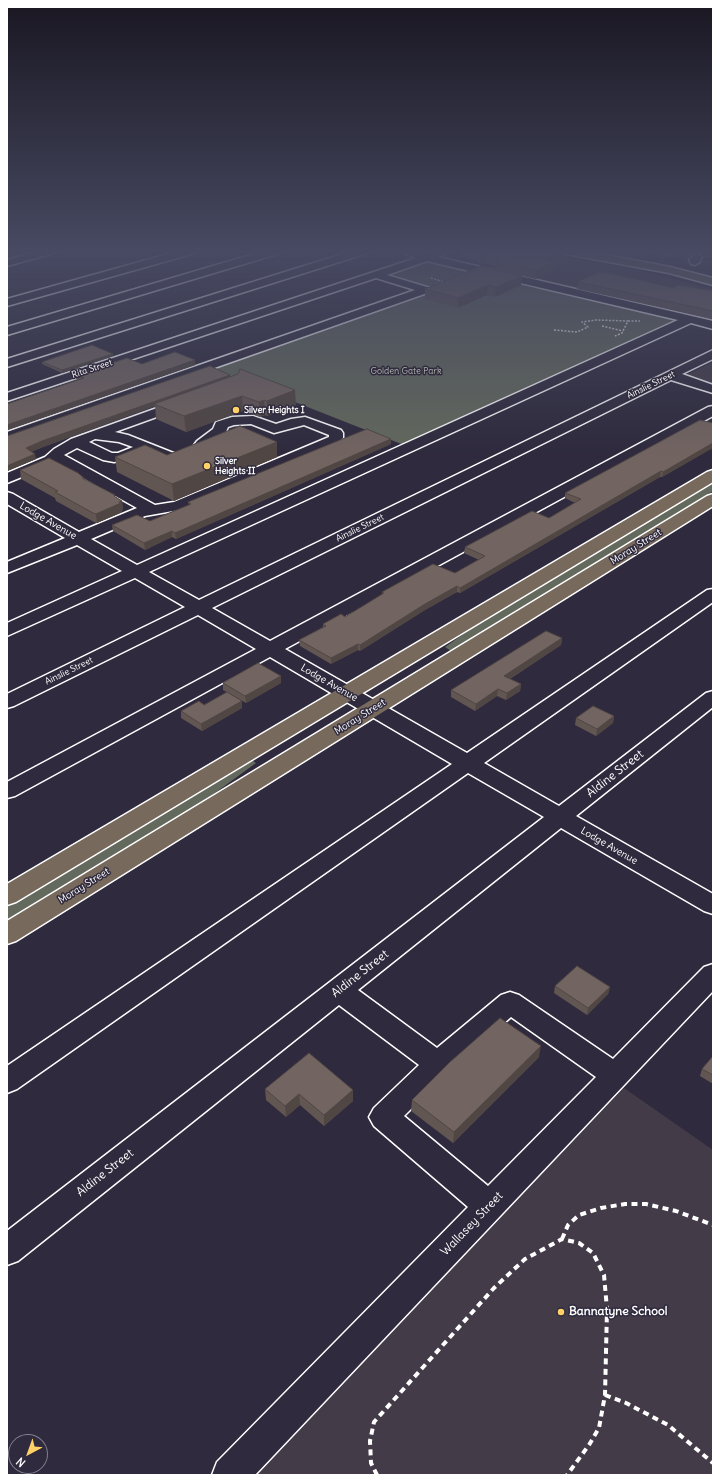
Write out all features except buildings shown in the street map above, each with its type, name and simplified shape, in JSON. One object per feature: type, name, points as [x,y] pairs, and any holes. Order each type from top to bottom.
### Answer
[{"type":"main road","points":[[7,896],[713,475]]},
{"type":"main road","name":"Moray Street","points":[[7,934],[713,499]]},
{"type":"street","points":[[7,331],[47,319]]},
{"type":"street","points":[[7,363],[147,319]]},
{"type":"street","name":"Rita Street","points":[[7,397],[243,319]]},
{"type":"street","points":[[7,437],[343,319]]},
{"type":"street","points":[[684,319],[713,325]]},
{"type":"street","points":[[7,630],[688,320]]},
{"type":"street","name":"Ainslie Street","points":[[7,702],[713,354]]},
{"type":"street","points":[[670,375],[713,389]]},
{"type":"street","points":[[7,478],[45,463],[59,452],[76,442],[196,398]]},
{"type":"street","points":[[7,791],[713,410]]},
{"type":"street","points":[[93,435],[108,435],[123,438],[174,458],[185,458],[194,455],[202,444],[220,431],[221,425],[232,421],[253,420],[318,447]]},
{"type":"street","points":[[7,568],[141,512],[178,506],[336,438],[336,433],[305,421],[296,422],[280,428],[274,428]]},
{"type":"street","points":[[76,442],[108,457],[114,458],[121,457],[145,447]]},
{"type":"street","points":[[54,456],[152,510]]},
{"type":"street","name":"Lodge Avenue","points":[[7,497],[713,905]]},
{"type":"street","points":[[7,1081],[469,764],[713,594]]},
{"type":"street","name":"Aldine Street","points":[[7,1250],[713,697]]},
{"type":"street","name":"Wallasey Street","points":[[230,1475],[713,974]]},
{"type":"street","points":[[339,990],[438,1064]]},
{"type":"street","points":[[489,1206],[384,1117],[438,1064],[510,1002],[615,1075]]},
{"type":"path","points":[[554,330],[577,332],[588,327],[582,322],[596,320],[628,321],[622,333],[615,336]]},
{"type":"path","points":[[602,326],[623,331]]},
{"type":"path","points":[[377,1475],[371,1463],[370,1441],[374,1422],[494,1288],[525,1259],[562,1239],[568,1225],[579,1215],[601,1208],[625,1204],[646,1204],[676,1211],[713,1225]]},
{"type":"path","points":[[562,1239],[579,1244],[593,1253],[604,1274],[607,1309],[605,1395],[599,1428],[589,1445],[567,1475]]},
{"type":"path","points":[[605,1395],[626,1402],[668,1425],[713,1463]]},
{"type":"shaded area","points":[[692,319],[713,319],[713,324]]},
{"type":"shaded area","points":[[713,362],[713,389],[680,378]]},
{"type":"shaded area","name":"Bannatyne School","points":[[624,1088],[713,1150],[713,1475],[253,1475]]},
{"type":"green space","name":"Golden Gate Park","points":[[342,319],[688,320],[409,447],[206,367]]},
{"type":"green space","points":[[713,483],[713,491],[451,651],[445,647],[485,619]]},
{"type":"green space","points":[[252,760],[256,763],[204,801],[7,921],[7,907]]},
{"type":"place","name":"Silver Heights I","points":[[236,410]]},
{"type":"place","name":"Silver Heights II","points":[[207,466]]},
{"type":"place","name":"Bannatyne School","points":[[561,1312]]}]
